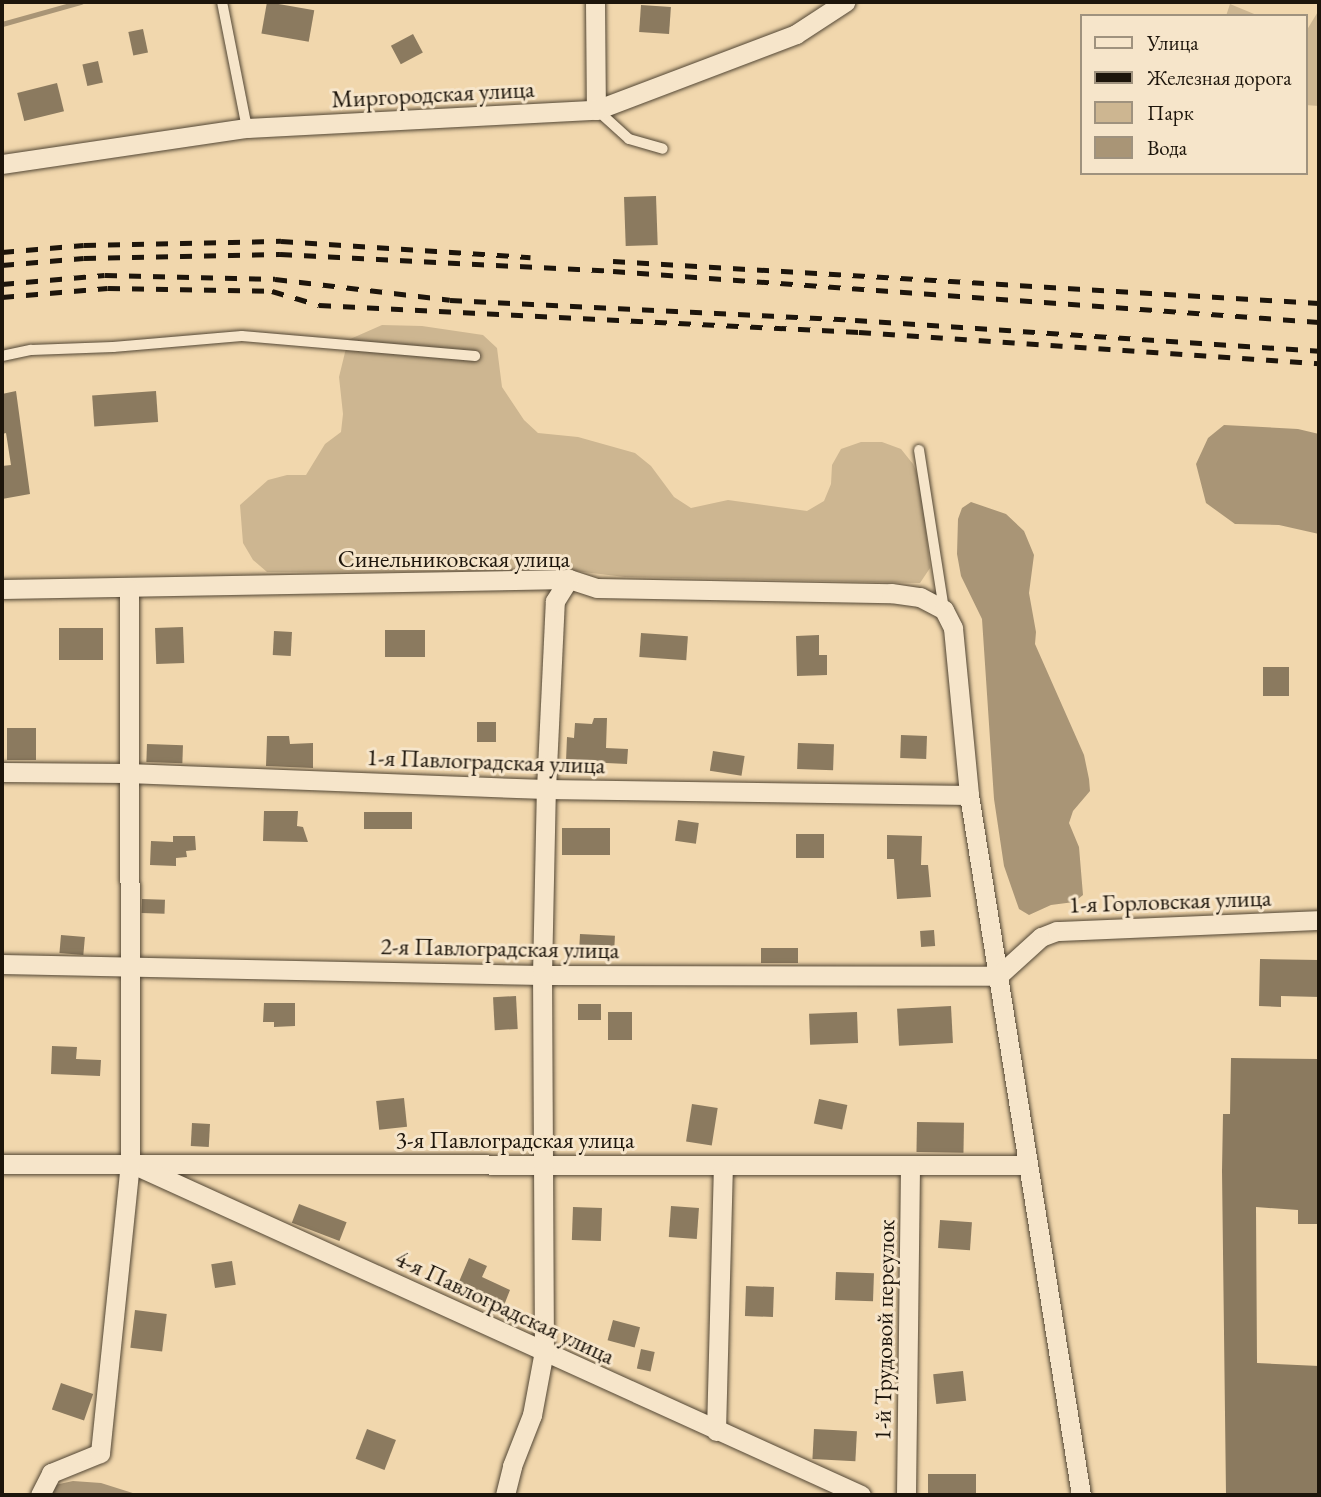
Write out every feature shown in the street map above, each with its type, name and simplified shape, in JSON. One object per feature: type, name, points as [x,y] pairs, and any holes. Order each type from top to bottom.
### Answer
[{"type":"street","points":[[595,2],[596,110]]},
{"type":"street","name":"Миргородская улица","points":[[2,164],[247,128],[596,110],[796,34],[845,2]]},
{"type":"street","points":[[505,1495],[512,1466],[532,1415],[544,1351],[542,975],[546,789],[555,601],[569,579]]},
{"type":"street","name":"Синельниковская улица","points":[[2,589],[569,579],[597,588],[891,593],[920,597],[944,610]]},
{"type":"street","points":[[40,1495],[51,1473],[100,1453],[130,1163],[127,773],[129,588]]},
{"type":"street","points":[[944,610],[953,628],[969,795],[1081,1495]]},
{"type":"street","name":"1-я Павлоградская улица","points":[[2,772],[127,773],[546,789],[969,795]]},
{"type":"street","name":"1-я Горловская улица","points":[[998,976],[1041,937],[1057,931],[1319,920]]},
{"type":"street","name":"2-я Павлоградская улица","points":[[2,964],[542,975],[998,976]]},
{"type":"street","name":"4-я Павлоградская улица","points":[[130,1163],[860,1495]]},
{"type":"street","name":"3-я Павлоградская улица","points":[[2,1164],[1028,1165]]},
{"type":"street","points":[[716,1431],[723,1165]]},
{"type":"street","name":"1-й Трудовой переулок","points":[[906,1495],[910,1166]]},
{"type":"lane","points":[[222,2],[247,128]]},
{"type":"lane","points":[[596,110],[629,139],[663,149]]},
{"type":"lane","points":[[2,356],[31,349],[113,347],[242,336],[475,356]]},
{"type":"lane","points":[[919,450],[944,610]]},
{"type":"green space","points":[[1230,4],[1254,14],[1227,14]]},
{"type":"green space","points":[[1319,10],[1319,106],[1307,105],[1307,30]]},
{"type":"green space","points":[[382,325],[422,326],[483,335],[497,348],[502,387],[524,420],[538,433],[578,437],[635,453],[651,466],[674,497],[691,508],[728,500],[807,511],[824,501],[831,484],[832,465],[841,449],[861,442],[882,442],[901,449],[913,464],[921,483],[930,568],[920,583],[625,577],[575,571],[267,572],[253,560],[243,543],[240,505],[268,480],[287,475],[306,475],[325,444],[341,432],[343,414],[339,377],[348,340]]},
{"type":"water","points":[[1224,425],[1298,429],[1319,434],[1319,534],[1279,525],[1235,524],[1206,503],[1196,464],[1208,438]]},
{"type":"water","points":[[971,502],[1006,514],[1024,531],[1034,555],[1029,593],[1036,632],[1035,644],[1084,755],[1089,779],[1090,791],[1073,811],[1069,823],[1079,847],[1083,895],[1074,902],[1051,905],[1029,915],[1019,909],[1004,866],[994,799],[982,619],[961,576],[957,554],[958,519],[962,508]]},
{"type":"water","points":[[73,1481],[101,1483],[139,1495],[44,1495],[50,1486]]},
{"type":"building","points":[[267,2],[314,10],[309,42],[261,34]]},
{"type":"building","points":[[641,5],[671,7],[669,34],[639,32]]},
{"type":"building","points":[[143,29],[148,52],[133,56],[128,32]]},
{"type":"building","points":[[413,34],[423,53],[401,64],[391,46]]},
{"type":"building","points":[[98,61],[103,82],[87,86],[82,65]]},
{"type":"building","points":[[57,83],[64,111],[24,121],[17,93]]},
{"type":"building","points":[[656,196],[658,245],[626,246],[624,197]]},
{"type":"building","points":[[16,391],[30,494],[2,499],[2,466],[11,465],[6,433],[2,434],[2,394]]},
{"type":"building","points":[[156,391],[158,422],[94,426],[92,395]]},
{"type":"building","points":[[183,627],[184,663],[156,664],[155,628]]},
{"type":"building","points":[[59,628],[103,628],[103,660],[59,660]]},
{"type":"building","points":[[385,630],[425,630],[425,657],[385,657]]},
{"type":"building","points":[[274,631],[292,632],[291,656],[273,655]]},
{"type":"building","points":[[641,633],[688,636],[686,660],[639,657]]},
{"type":"building","points":[[819,635],[819,655],[827,655],[827,675],[797,676],[796,636]]},
{"type":"building","points":[[1263,667],[1289,667],[1289,696],[1263,696]]},
{"type":"building","points":[[594,718],[607,718],[606,748],[628,749],[627,764],[566,761],[567,737],[574,738],[575,723],[592,724]]},
{"type":"building","points":[[477,722],[496,722],[496,742],[477,742]]},
{"type":"building","points":[[7,728],[36,728],[36,760],[7,760]]},
{"type":"building","points":[[901,735],[927,736],[926,759],[900,758]]},
{"type":"building","points":[[267,736],[289,736],[290,744],[313,743],[313,768],[266,766]]},
{"type":"building","points":[[798,743],[834,744],[833,770],[797,769]]},
{"type":"building","points":[[147,744],[183,745],[182,763],[146,762]]},
{"type":"building","points":[[713,751],[745,756],[741,776],[710,771]]},
{"type":"building","points":[[264,811],[298,811],[297,826],[303,827],[308,842],[263,841]]},
{"type":"building","points":[[364,812],[412,812],[412,829],[364,829]]},
{"type":"building","points":[[678,820],[699,823],[696,844],[675,841]]},
{"type":"building","points":[[562,828],[610,828],[610,855],[562,855]]},
{"type":"building","points":[[796,834],[824,834],[824,858],[796,858]]},
{"type":"building","points":[[887,835],[922,836],[921,865],[928,865],[931,897],[897,899],[894,859],[887,859]]},
{"type":"building","points":[[173,836],[195,836],[196,850],[186,851],[187,857],[176,858],[176,866],[150,865],[151,841],[173,842]]},
{"type":"building","points":[[142,899],[165,900],[164,914],[142,913]]},
{"type":"building","points":[[934,930],[935,946],[921,947],[920,931]]},
{"type":"building","points":[[580,934],[615,936],[614,958],[579,956]]},
{"type":"building","points":[[61,935],[85,937],[83,955],[59,953]]},
{"type":"building","points":[[761,948],[798,948],[798,963],[761,963]]},
{"type":"building","points":[[1260,959],[1319,960],[1319,997],[1281,996],[1281,1007],[1259,1006]]},
{"type":"building","points":[[516,996],[518,1029],[495,1030],[493,997]]},
{"type":"building","points":[[264,1003],[295,1003],[295,1026],[274,1027],[274,1022],[263,1022]]},
{"type":"building","points":[[578,1004],[601,1004],[601,1020],[578,1020]]},
{"type":"building","points":[[951,1006],[953,1043],[899,1046],[897,1009]]},
{"type":"building","points":[[608,1012],[632,1012],[632,1040],[608,1040]]},
{"type":"building","points":[[857,1012],[858,1043],[810,1045],[809,1014]]},
{"type":"building","points":[[52,1046],[77,1047],[76,1059],[101,1060],[100,1076],[51,1074]]},
{"type":"building","points":[[1231,1058],[1319,1059],[1319,1224],[1298,1224],[1298,1210],[1256,1207],[1257,1363],[1319,1366],[1319,1495],[1226,1495],[1222,1171],[1223,1114],[1230,1114]]},
{"type":"building","points":[[404,1098],[407,1127],[379,1130],[376,1101]]},
{"type":"building","points":[[819,1099],[847,1105],[842,1129],[814,1123]]},
{"type":"building","points":[[692,1104],[718,1108],[712,1146],[686,1142]]},
{"type":"building","points":[[917,1122],[964,1123],[963,1153],[916,1152]]},
{"type":"building","points":[[192,1123],[210,1124],[209,1147],[191,1146]]},
{"type":"building","points":[[299,1204],[347,1222],[339,1241],[292,1223]]},
{"type":"building","points":[[671,1206],[699,1208],[697,1239],[669,1237]]},
{"type":"building","points":[[573,1207],[602,1208],[601,1241],[572,1240]]},
{"type":"building","points":[[940,1220],[972,1222],[970,1250],[938,1248]]},
{"type":"building","points":[[469,1258],[487,1266],[482,1277],[510,1290],[501,1313],[455,1291]]},
{"type":"building","points":[[232,1261],[236,1285],[215,1288],[211,1264]]},
{"type":"building","points":[[836,1272],[874,1273],[873,1301],[835,1300]]},
{"type":"building","points":[[746,1286],[774,1287],[773,1317],[745,1316]]},
{"type":"building","points":[[135,1310],[167,1314],[162,1352],[130,1348]]},
{"type":"building","points":[[613,1320],[640,1327],[635,1348],[608,1340]]},
{"type":"building","points":[[641,1349],[655,1352],[651,1371],[637,1369]]},
{"type":"building","points":[[963,1371],[966,1401],[936,1404],[933,1374]]},
{"type":"building","points":[[61,1383],[93,1394],[84,1421],[52,1409]]},
{"type":"building","points":[[367,1429],[396,1440],[384,1470],[356,1459]]},
{"type":"building","points":[[814,1429],[857,1431],[855,1461],[812,1459]]},
{"type":"building","points":[[928,1474],[976,1474],[976,1495],[928,1495]]},
{"type":"waterway","points":[[2,24],[81,2]]},
{"type":"railway","points":[[2,252],[84,245],[281,241],[530,257]]},
{"type":"railway","points":[[2,265],[84,258],[280,254],[613,271],[1319,322]]},
{"type":"railway","points":[[613,261],[1319,303]]},
{"type":"railway","points":[[2,284],[105,275],[275,279],[450,300],[855,320],[1319,351]]},
{"type":"railway","points":[[2,297],[108,288],[272,291],[319,305],[859,332],[1319,363]]}]
